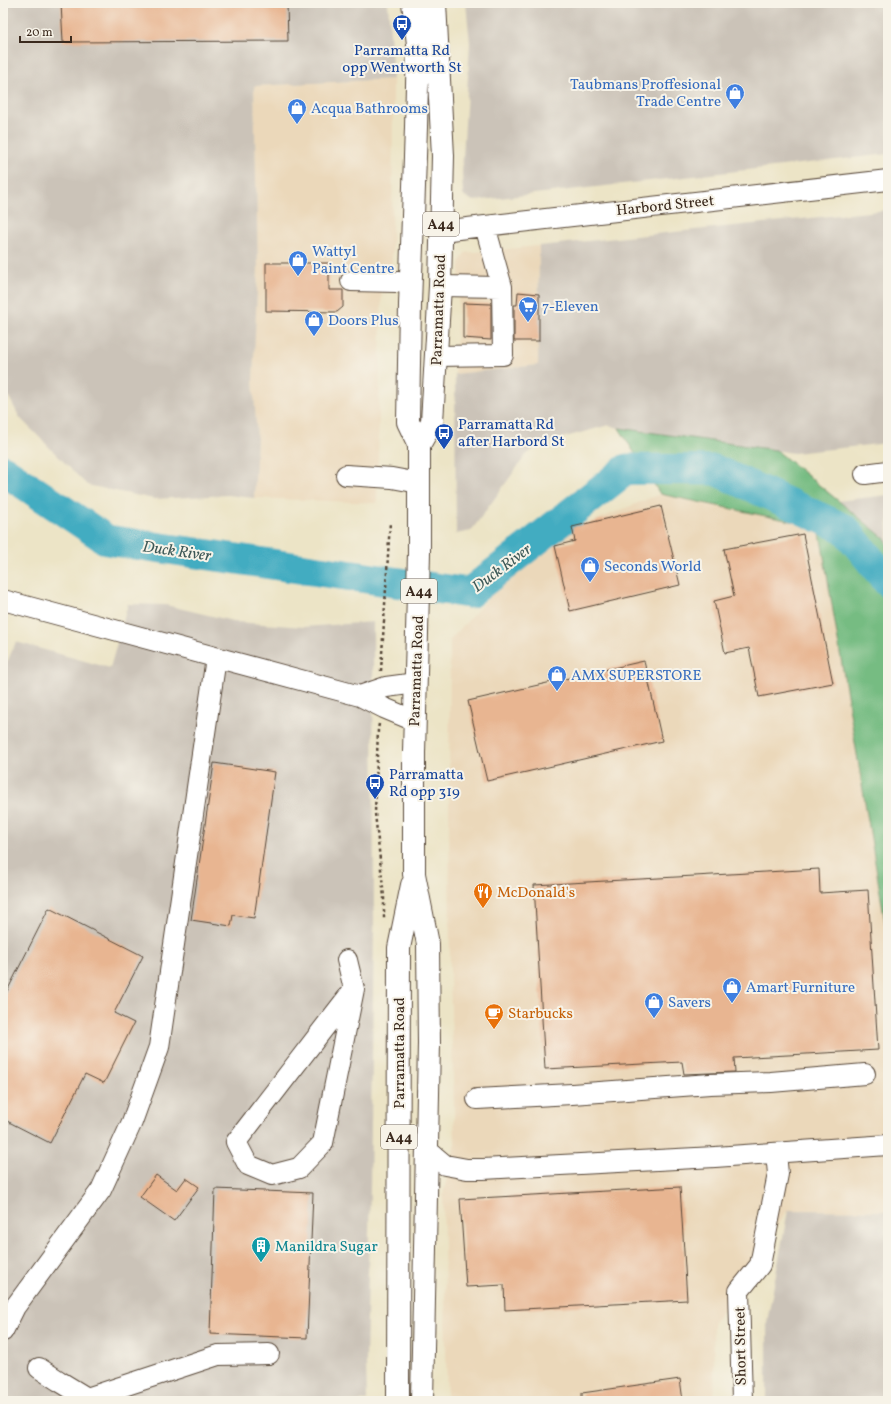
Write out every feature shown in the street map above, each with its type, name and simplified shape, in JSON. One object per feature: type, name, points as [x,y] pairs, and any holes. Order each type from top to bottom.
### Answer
[{"type":"highway","name":"Parramatta Road","points":[[398,1401],[399,948],[414,874],[415,721],[420,552],[419,445],[408,422],[410,284],[418,44],[413,3]]},
{"type":"highway","name":"Parramatta Road","points":[[419,445],[432,422],[440,286],[443,156],[435,3]]},
{"type":"highway","name":"Parramatta Road","points":[[414,874],[428,944],[429,1043],[422,1401]]},
{"type":"street","name":"Harbord Street","points":[[441,231],[888,180]]},
{"type":"street","points":[[436,356],[503,355],[502,287],[485,226]]},
{"type":"street","points":[[351,281],[397,282],[410,284]]},
{"type":"street","points":[[440,286],[502,287]]},
{"type":"street","points":[[865,474],[888,471]]},
{"type":"street","points":[[346,475],[392,478],[419,483]]},
{"type":"street","points":[[3,600],[360,696],[415,721]]},
{"type":"street","points":[[3,1331],[15,1307],[101,1190],[132,1122],[159,1047],[216,658]]},
{"type":"street","points":[[360,696],[386,687],[416,683]]},
{"type":"street","points":[[347,960],[354,989],[323,1143],[299,1168],[272,1175],[248,1165],[236,1142],[354,989]]},
{"type":"street","points":[[477,1099],[579,1094],[710,1084],[771,1082],[865,1074]]},
{"type":"street","points":[[427,1150],[445,1165],[467,1169],[482,1169],[776,1153],[888,1145]]},
{"type":"street","name":"Short Street","points":[[742,1401],[739,1291],[760,1265],[778,1174],[776,1153]]},
{"type":"street","points":[[39,1368],[87,1398],[218,1355],[269,1354]]},
{"type":"path","points":[[383,644],[390,522]]},
{"type":"shaded area","points":[[3,3],[388,3],[393,79],[254,86],[258,268],[253,380],[257,438],[254,498],[228,495],[154,499],[87,485],[20,418],[3,386]]},
{"type":"shaded area","points":[[466,3],[888,3],[888,154],[473,201],[463,195],[462,173],[470,43]]},
{"type":"shaded area","points":[[393,79],[392,262],[382,274],[377,503],[254,498],[257,438],[253,380],[258,268],[254,86]]},
{"type":"shaded area","points":[[888,210],[888,443],[794,453],[619,428],[609,425],[540,444],[526,455],[471,531],[456,534],[455,374],[538,365],[539,246]]},
{"type":"shaded area","points":[[539,246],[538,365],[455,374],[460,261],[465,253]]},
{"type":"shaded area","points":[[660,494],[819,527],[888,940],[888,1211],[788,1210],[713,1324],[715,1401],[447,1401],[443,1195],[455,1144],[450,976],[450,640],[538,544]]},
{"type":"shaded area","points":[[888,495],[888,544],[884,538],[829,502]]},
{"type":"shaded area","points":[[128,604],[166,605],[237,622],[304,627],[373,622],[374,929],[366,1363],[367,1401],[3,1401],[3,671],[16,642],[110,668]]},
{"type":"shaded area","points":[[788,1210],[888,1211],[888,1401],[767,1401],[767,1322]]},
{"type":"green space","points":[[619,428],[776,450],[884,538],[888,544],[888,940],[819,527],[660,494]]},
{"type":"building","points":[[61,3],[287,3],[288,41],[63,42]]},
{"type":"building","name":"Wattyl Paint Centre","points":[[266,263],[329,263],[329,290],[343,290],[343,307],[337,312],[266,311]]},
{"type":"building","name":"7-Eleven","points":[[518,292],[539,294],[539,341],[514,341],[514,305],[517,305]]},
{"type":"building","points":[[463,303],[491,304],[491,340],[463,338]]},
{"type":"building","points":[[661,506],[680,585],[570,611],[555,546],[575,541],[572,527]]},
{"type":"building","points":[[803,534],[833,683],[759,697],[749,648],[725,653],[714,601],[734,596],[724,549]]},
{"type":"building","points":[[644,661],[662,741],[487,781],[468,701]]},
{"type":"building","points":[[214,763],[275,772],[254,918],[233,915],[231,926],[191,920]]},
{"type":"building","points":[[819,869],[820,893],[868,890],[878,1050],[734,1058],[735,1072],[684,1074],[682,1062],[545,1069],[534,885]]},
{"type":"building","points":[[49,908],[143,956],[114,1013],[134,1023],[104,1083],[85,1074],[50,1143],[3,1119],[3,999]]},
{"type":"building","points":[[156,1175],[177,1190],[186,1178],[199,1187],[174,1221],[140,1197]]},
{"type":"building","points":[[680,1187],[687,1300],[505,1310],[504,1285],[466,1287],[460,1199]]},
{"type":"building","name":"Manildra Sugar","points":[[215,1189],[313,1193],[307,1338],[210,1334]]},
{"type":"building","points":[[680,1379],[683,1401],[582,1401],[582,1393]]},
{"type":"waterway","name":"Duck River","points":[[3,470],[107,540],[469,593],[627,469],[715,470],[845,529],[888,582]]},
{"type":"place","name":"Parramatta Rd opp Wentworth St","points":[[402,41]]},
{"type":"place","name":"Taubmans Proffesional Trade Centre","points":[[735,110]]},
{"type":"place","name":"Acqua Bathrooms","points":[[297,125]]},
{"type":"place","name":"Wattyl Paint Centre","points":[[298,277]]},
{"type":"place","name":"7-Eleven","points":[[528,323]]},
{"type":"place","name":"Doors Plus","points":[[314,337]]},
{"type":"place","name":"Parramatta Rd after Harbord St","points":[[444,450]]},
{"type":"place","name":"Seconds World","points":[[590,583]]},
{"type":"place","name":"AMX SUPERSTORE","points":[[557,692]]},
{"type":"place","name":"Parramatta Rd opp 319","points":[[375,800]]},
{"type":"place","name":"McDonald's","points":[[483,909]]},
{"type":"place","name":"Amart Furniture","points":[[732,1004]]},
{"type":"place","name":"Savers","points":[[654,1019]]},
{"type":"place","name":"Starbucks","points":[[494,1030]]},
{"type":"place","name":"Manildra Sugar","points":[[261,1263]]}]
